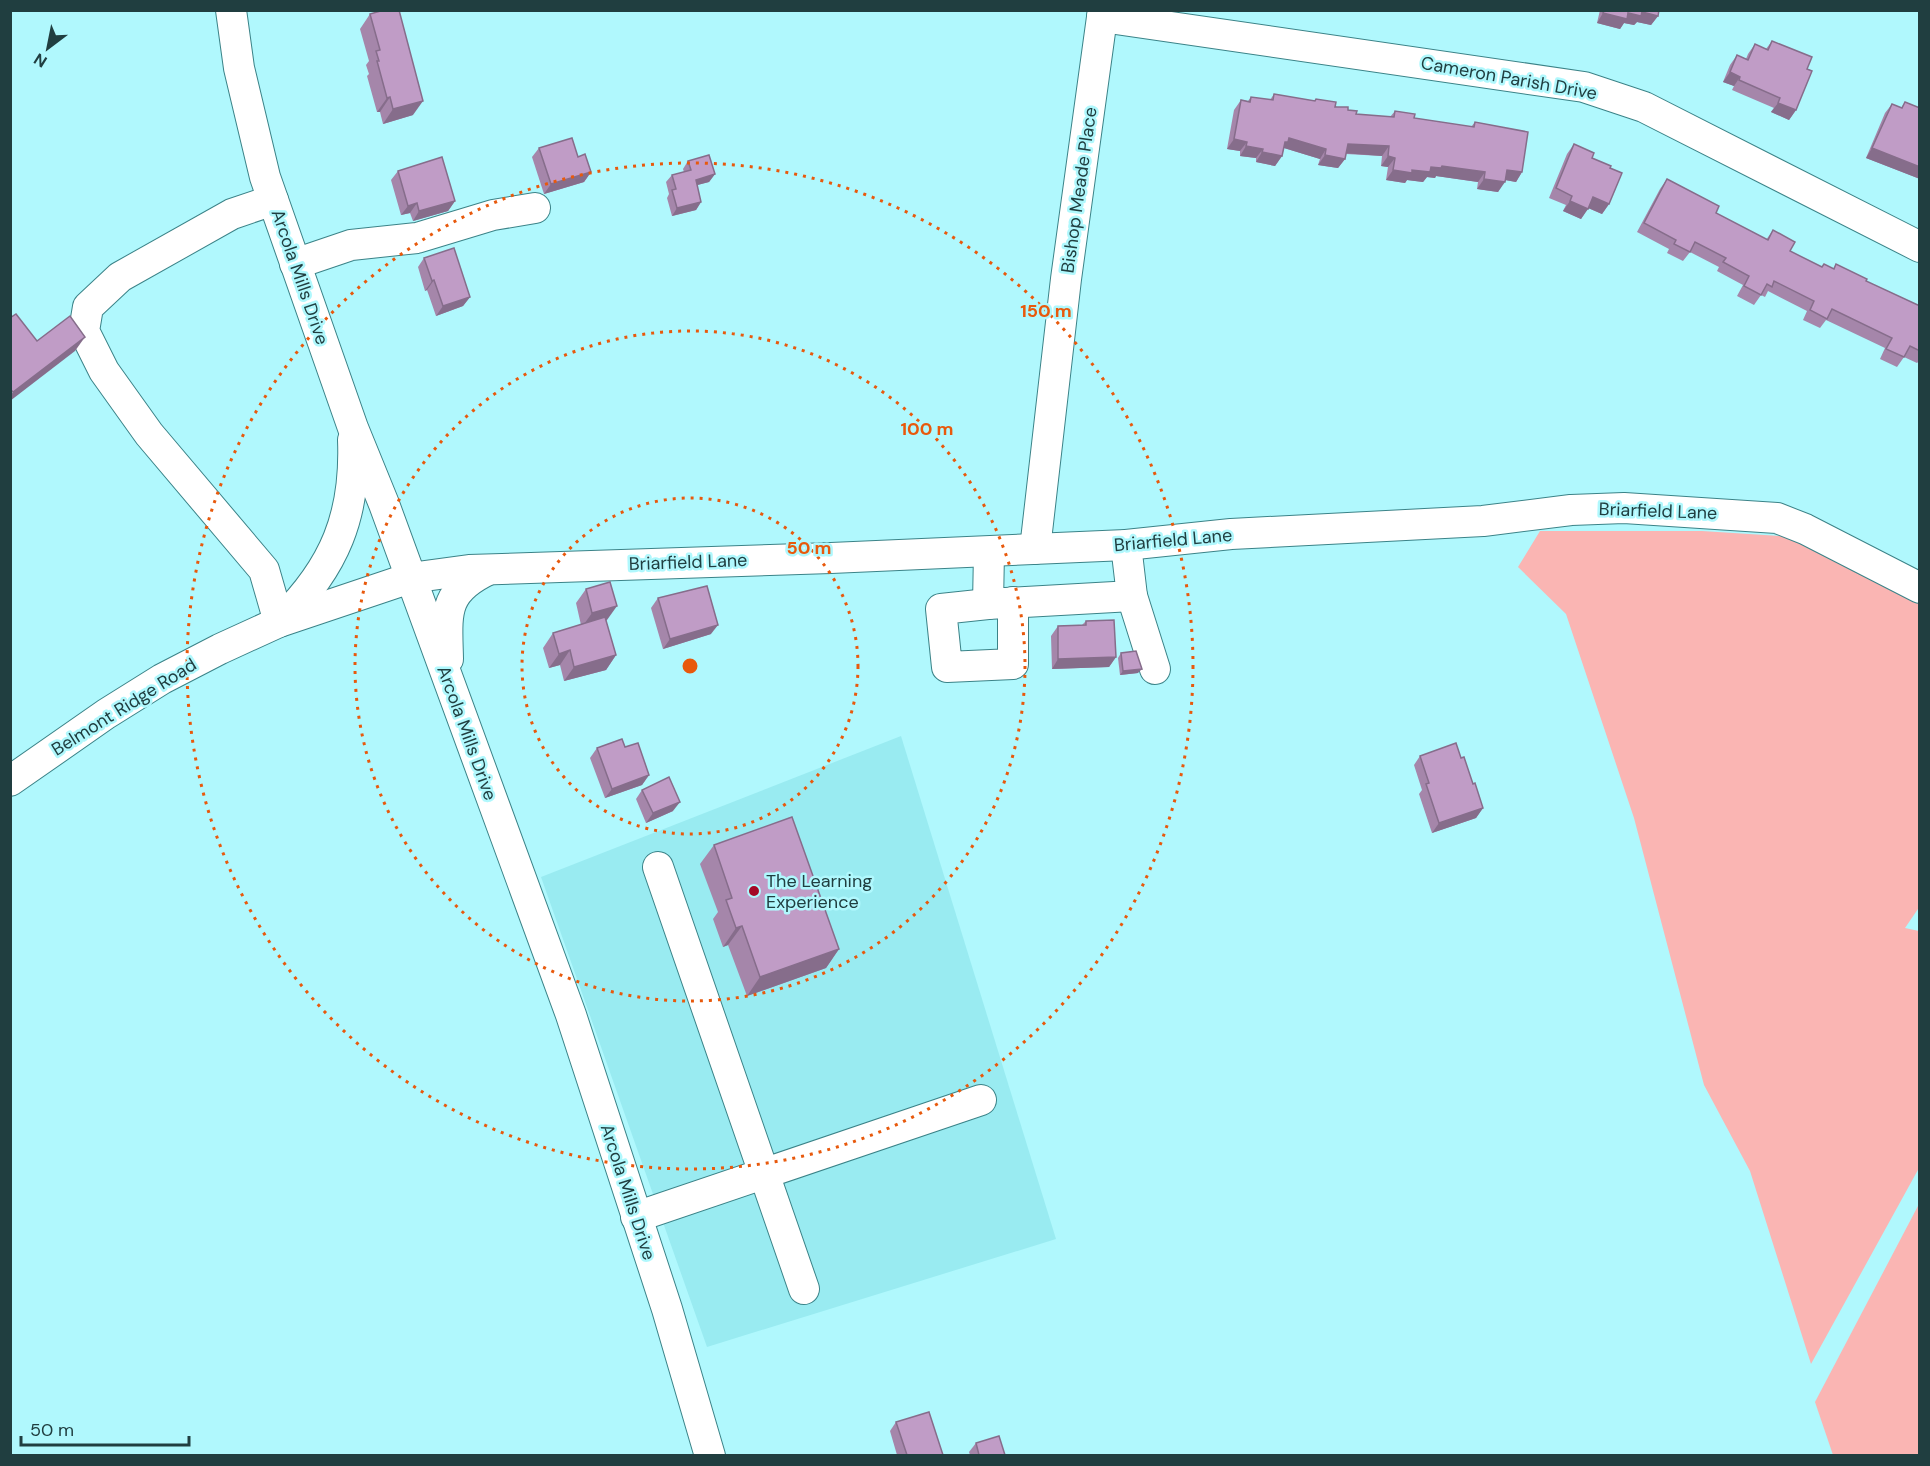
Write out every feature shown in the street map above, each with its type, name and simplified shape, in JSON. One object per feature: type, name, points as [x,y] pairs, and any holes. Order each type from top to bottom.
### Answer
[{"type":"street","name":"Arcola Mills Drive","points":[[231,10],[239,68],[265,177],[353,428],[384,504],[571,1015],[667,1309],[710,1455]]},
{"type":"street","name":"Cameron Parish Drive","points":[[1103,14],[1584,87],[1644,107],[1920,247]]},
{"type":"street","name":"Bishop Meade Place","points":[[1035,549],[1066,279],[1103,14]]},
{"type":"street","points":[[273,200],[232,214],[120,277],[88,307],[84,331],[104,371],[149,434],[264,570],[279,622],[300,602],[315,582],[331,557],[343,526],[351,494],[354,464],[353,428]]},
{"type":"street","points":[[295,264],[351,245],[417,238],[493,215],[535,208]]},
{"type":"street","name":"Briarfield Lane","points":[[410,578],[433,573],[492,568],[989,552],[1126,545],[1231,534],[1483,521],[1571,510],[1624,508],[1777,518],[1804,529],[1920,588]]},
{"type":"street","points":[[1126,545],[1132,596],[1155,669]]},
{"type":"street","points":[[989,552],[1000,603],[1132,596]]},
{"type":"street","points":[[448,683],[447,621],[451,601],[462,585],[492,568]]},
{"type":"street","name":"Belmont Ridge Road","points":[[10,781],[78,733],[162,679],[279,622],[410,578]]},
{"type":"street","points":[[658,867],[804,1289]]},
{"type":"street","points":[[636,1217],[981,1100]]},
{"type":"shaded area","points":[[1540,531],[1702,531],[1798,537],[1919,600],[1920,906],[1905,928],[1919,931],[1919,1168],[1811,1364],[1750,1171],[1704,1085],[1634,818],[1566,614],[1518,567]]},
{"type":"shaded area","points":[[901,736],[1056,1239],[707,1347],[541,877]]},
{"type":"shaded area","points":[[1919,1204],[1919,1455],[1833,1455],[1815,1402]]},
{"type":"building","points":[[384,10],[399,10],[423,101],[393,109],[390,97],[387,98],[377,61],[379,61],[376,51],[380,50],[370,14]]},
{"type":"building","points":[[1604,10],[1659,10],[1658,16],[1642,12],[1641,16],[1628,13],[1627,19],[1603,13]]},
{"type":"building","points":[[1772,41],[1812,57],[1807,69],[1812,71],[1796,110],[1778,103],[1780,98],[1739,80],[1740,77],[1730,72],[1737,55],[1748,60],[1755,44],[1768,50]]},
{"type":"building","points":[[1274,94],[1336,102],[1335,107],[1348,107],[1348,110],[1357,111],[1356,114],[1394,117],[1395,111],[1415,114],[1414,118],[1474,127],[1475,122],[1528,132],[1522,172],[1507,170],[1505,182],[1484,179],[1485,172],[1442,166],[1441,168],[1431,167],[1430,172],[1412,170],[1412,173],[1393,170],[1395,158],[1388,156],[1389,146],[1348,144],[1345,159],[1325,155],[1326,149],[1289,138],[1288,142],[1285,142],[1282,156],[1262,152],[1263,149],[1246,146],[1247,142],[1234,139],[1241,100],[1250,102],[1251,97],[1273,100]]},
{"type":"building","points":[[1905,102],[1920,108],[1920,167],[1872,148],[1892,104],[1902,108]]},
{"type":"building","points":[[572,138],[578,157],[585,154],[591,172],[551,184],[539,148]]},
{"type":"building","points":[[1574,144],[1594,153],[1592,158],[1622,173],[1609,204],[1593,197],[1588,209],[1570,201],[1572,196],[1556,188]]},
{"type":"building","points":[[709,155],[715,174],[696,180],[701,202],[677,208],[672,190],[676,189],[672,175],[691,170],[688,161]]},
{"type":"building","points":[[442,157],[455,201],[419,211],[417,203],[408,206],[398,171]]},
{"type":"building","points":[[1667,179],[1719,206],[1716,213],[1768,240],[1773,230],[1795,242],[1790,251],[1822,267],[1824,264],[1834,269],[1836,264],[1920,306],[1920,351],[1910,346],[1904,357],[1886,349],[1892,338],[1832,309],[1827,319],[1810,310],[1814,301],[1774,281],[1772,287],[1767,284],[1761,295],[1744,286],[1749,276],[1723,262],[1726,258],[1695,242],[1690,252],[1674,244],[1676,240],[1644,223]]},
{"type":"building","points":[[454,248],[470,297],[443,306],[424,258]]},
{"type":"building","points":[[16,314],[37,341],[70,316],[85,337],[13,392],[10,389],[10,318]]},
{"type":"building","points":[[610,582],[617,606],[592,613],[586,589]]},
{"type":"building","points":[[707,586],[718,625],[670,639],[658,598]]},
{"type":"building","points":[[605,617],[616,655],[574,667],[570,650],[559,654],[553,633]]},
{"type":"building","points":[[1114,620],[1116,657],[1058,659],[1058,626],[1086,625],[1086,621]]},
{"type":"building","points":[[1136,651],[1142,669],[1123,671],[1121,653]]},
{"type":"building","points":[[622,739],[625,747],[638,743],[649,775],[612,789],[597,748]]},
{"type":"building","points":[[1456,743],[1461,758],[1464,757],[1473,784],[1475,783],[1483,808],[1439,823],[1426,784],[1429,783],[1420,756]]},
{"type":"building","points":[[669,777],[680,802],[653,813],[642,790]]},
{"type":"building","name":"The Learning Experience","points":[[792,817],[839,949],[760,977],[742,926],[736,928],[726,900],[732,898],[714,845]]},
{"type":"building","points":[[929,1412],[943,1455],[907,1455],[896,1422]]},
{"type":"building","points":[[999,1436],[1005,1455],[979,1455],[976,1443]]},
{"type":"place","name":"The Learning Experience","points":[[754,891]]}]
